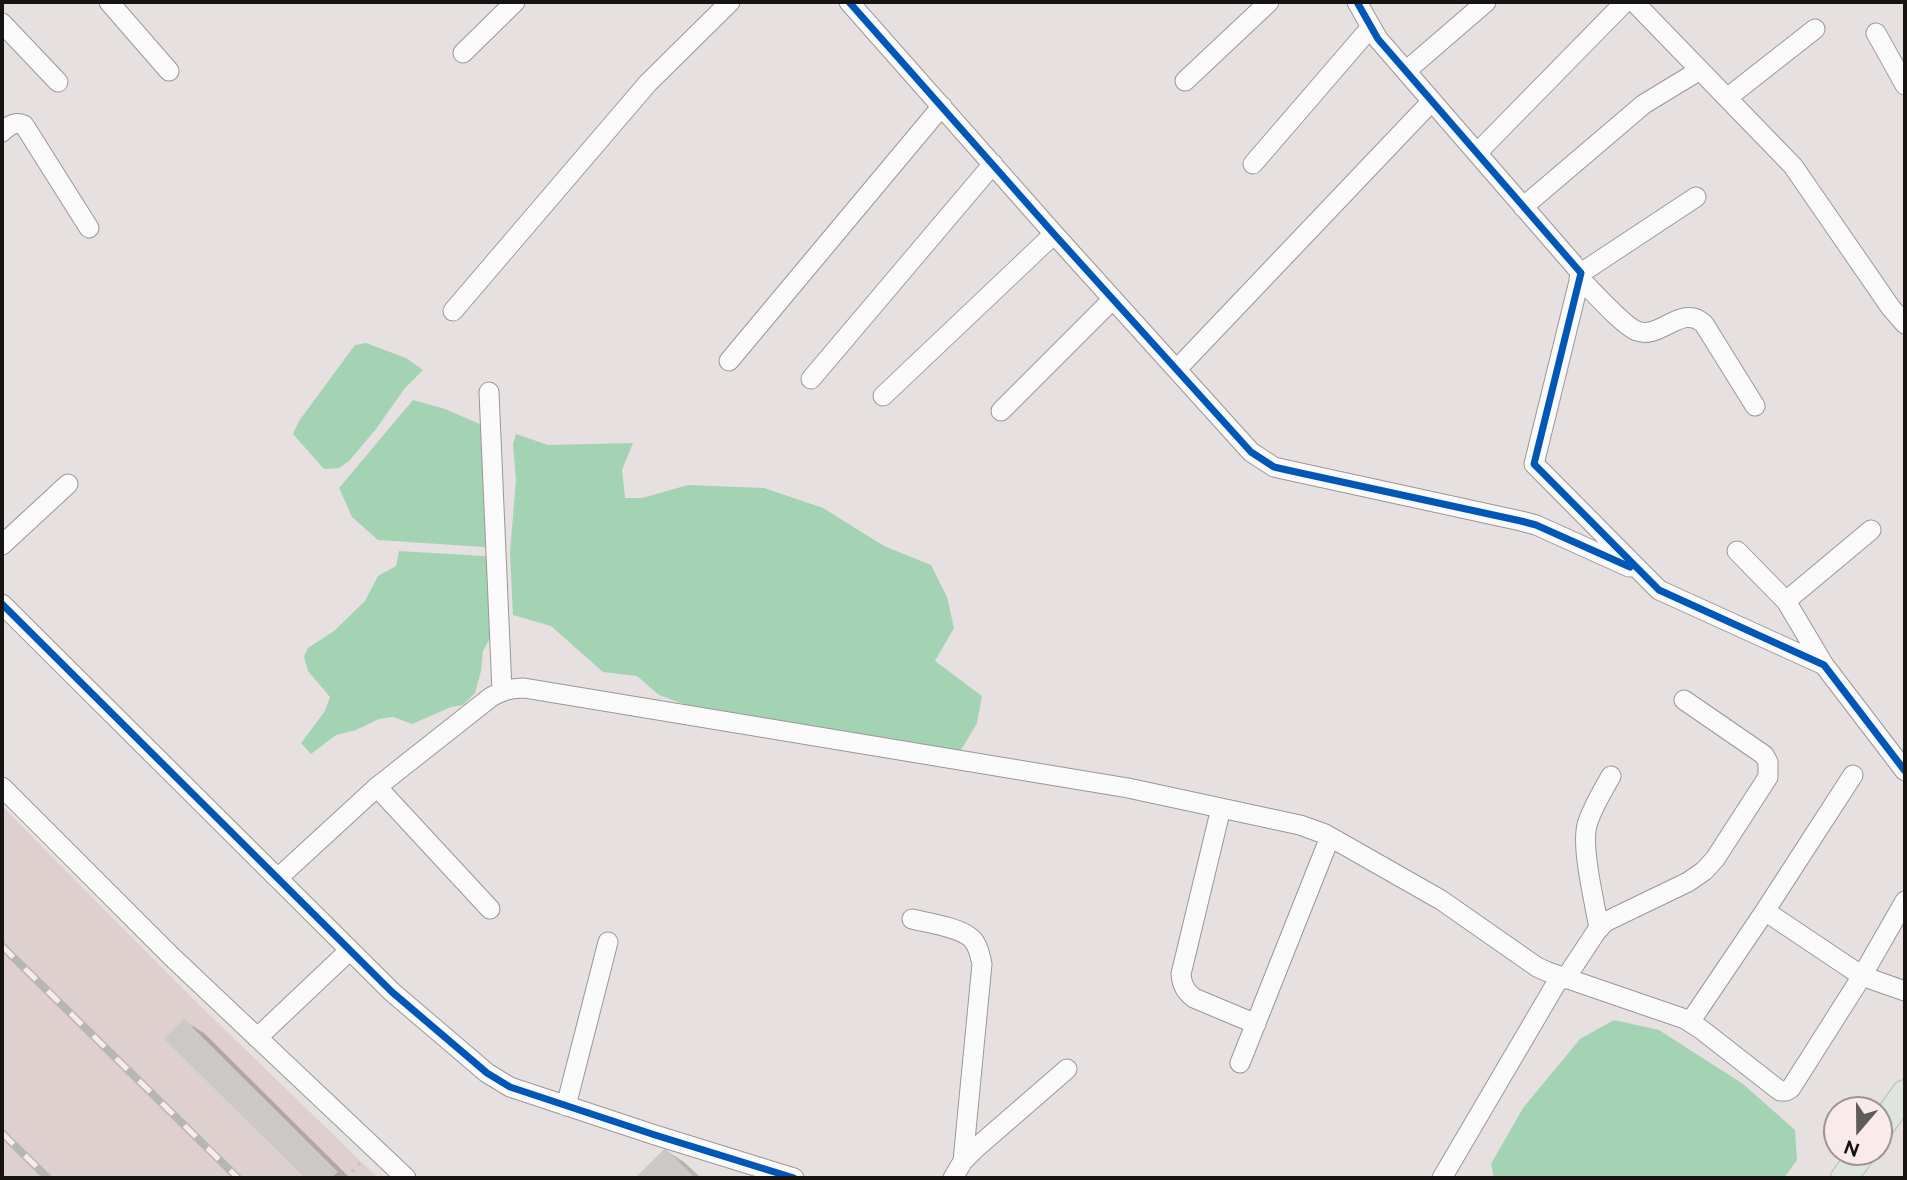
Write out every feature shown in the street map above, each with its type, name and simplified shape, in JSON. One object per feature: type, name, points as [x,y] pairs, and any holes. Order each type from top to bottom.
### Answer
[{"type":"highway","points":[[1893,1110],[1905,1093]]},
{"type":"street","points":[[109,2],[169,71]]},
{"type":"street","points":[[463,53],[515,2]]},
{"type":"street","points":[[453,311],[648,83],[730,2]]},
{"type":"street","points":[[849,2],[1251,452],[1274,467],[1536,525],[1640,571]]},
{"type":"street","points":[[1185,81],[1269,2]]},
{"type":"street","points":[[1357,2],[1378,39],[1580,276],[1628,326],[1648,332],[1686,317],[1698,319],[1704,324],[1755,406]]},
{"type":"street","points":[[1406,71],[1486,2]]},
{"type":"street","points":[[1477,153],[1625,2]]},
{"type":"street","points":[[1634,2],[1793,166],[1891,308],[1905,324]]},
{"type":"street","points":[[2,23],[58,82]]},
{"type":"street","points":[[1253,164],[1371,27]]},
{"type":"street","points":[[1727,98],[1815,29]]},
{"type":"street","points":[[1876,33],[1905,85]]},
{"type":"street","points":[[1523,207],[1644,104],[1700,70]]},
{"type":"street","points":[[1177,369],[1432,102]]},
{"type":"street","points":[[729,361],[942,106]]},
{"type":"street","points":[[2,132],[18,122],[24,125],[89,228]]},
{"type":"street","points":[[811,379],[993,164]]},
{"type":"street","points":[[1696,197],[1580,276],[1534,464],[1658,590],[1824,665]]},
{"type":"street","points":[[883,396],[1054,234]]},
{"type":"street","points":[[1001,411],[1113,299]]},
{"type":"street","points":[[489,392],[502,691]]},
{"type":"street","points":[[2,545],[68,484]]},
{"type":"street","points":[[1786,601],[1871,530]]},
{"type":"street","points":[[1737,551],[1786,601],[1824,665],[1905,771]]},
{"type":"street","points":[[2,604],[392,992],[486,1073],[510,1087],[794,1178]]},
{"type":"street","points":[[278,878],[377,787],[491,697],[512,688],[524,688],[1128,788],[1300,825],[1330,837],[1441,900],[1537,967],[1690,1022],[1780,1091],[1791,1088],[1862,976],[1905,901]]},
{"type":"street","points":[[1442,1178],[1562,978],[1599,929],[1605,922],[1688,882],[1704,871],[1715,859],[1768,777],[1768,762],[1764,755],[1684,700]]},
{"type":"street","points":[[1690,1022],[1853,775]]},
{"type":"street","points":[[1599,929],[1585,844],[1586,828],[1611,776]]},
{"type":"street","points":[[2,787],[171,956],[405,1178]]},
{"type":"street","points":[[377,787],[489,909]]},
{"type":"street","points":[[1222,808],[1181,974],[1182,982],[1185,991],[1194,998],[1256,1024]]},
{"type":"street","points":[[1240,1063],[1330,837]]},
{"type":"street","points":[[1765,911],[1862,976],[1905,991]]},
{"type":"street","points":[[912,919],[958,930],[971,938],[982,964],[963,1161]]},
{"type":"street","points":[[566,1105],[608,942]]},
{"type":"street","points":[[257,1038],[350,950]]},
{"type":"street","points":[[953,1178],[963,1161],[976,1148],[1067,1069]]},
{"type":"path","points":[[346,1178],[374,1149]]},
{"type":"shaded area","points":[[366,343],[406,358],[423,370],[405,388],[349,461],[339,468],[324,469],[293,434],[299,421],[355,345]]},
{"type":"shaded area","points":[[413,400],[445,409],[496,431],[499,548],[378,540],[352,517],[339,488]]},
{"type":"shaded area","points":[[516,434],[548,445],[633,443],[622,470],[625,498],[642,498],[688,485],[764,488],[823,508],[884,546],[931,565],[947,597],[954,628],[935,661],[982,696],[977,723],[960,752],[719,717],[659,695],[637,676],[603,672],[551,626],[513,615],[510,552],[516,480],[513,444]]},
{"type":"shaded area","points":[[399,551],[500,557],[494,631],[483,651],[475,693],[463,705],[451,707],[412,724],[393,717],[379,719],[356,730],[336,735],[311,754],[301,743],[325,711],[330,697],[308,671],[304,657],[308,648],[334,631],[365,601],[378,576],[396,566]]},
{"type":"shaded area","points":[[2,806],[188,994],[378,1178],[2,1178]]},
{"type":"shaded area","points":[[1614,1020],[1659,1030],[1743,1084],[1795,1130],[1797,1160],[1784,1178],[1494,1178],[1491,1164],[1523,1108],[1580,1039]]},
{"type":"building","points":[[184,1019],[338,1172],[331,1178],[305,1178],[164,1039]]},
{"type":"building","points":[[665,1148],[695,1178],[635,1178]]},
{"type":"railway","points":[[2,946],[238,1178]]},
{"type":"railway","points":[[2,1133],[48,1178]]},
{"type":"cycle path","points":[[849,2],[1251,452],[1274,467],[1536,525],[1630,567]]},
{"type":"cycle path","points":[[1357,2],[1378,39],[1581,273],[1534,464],[1659,590],[1824,665],[1905,771]]},
{"type":"cycle path","points":[[2,604],[392,992],[487,1073],[510,1087],[794,1178]]}]
